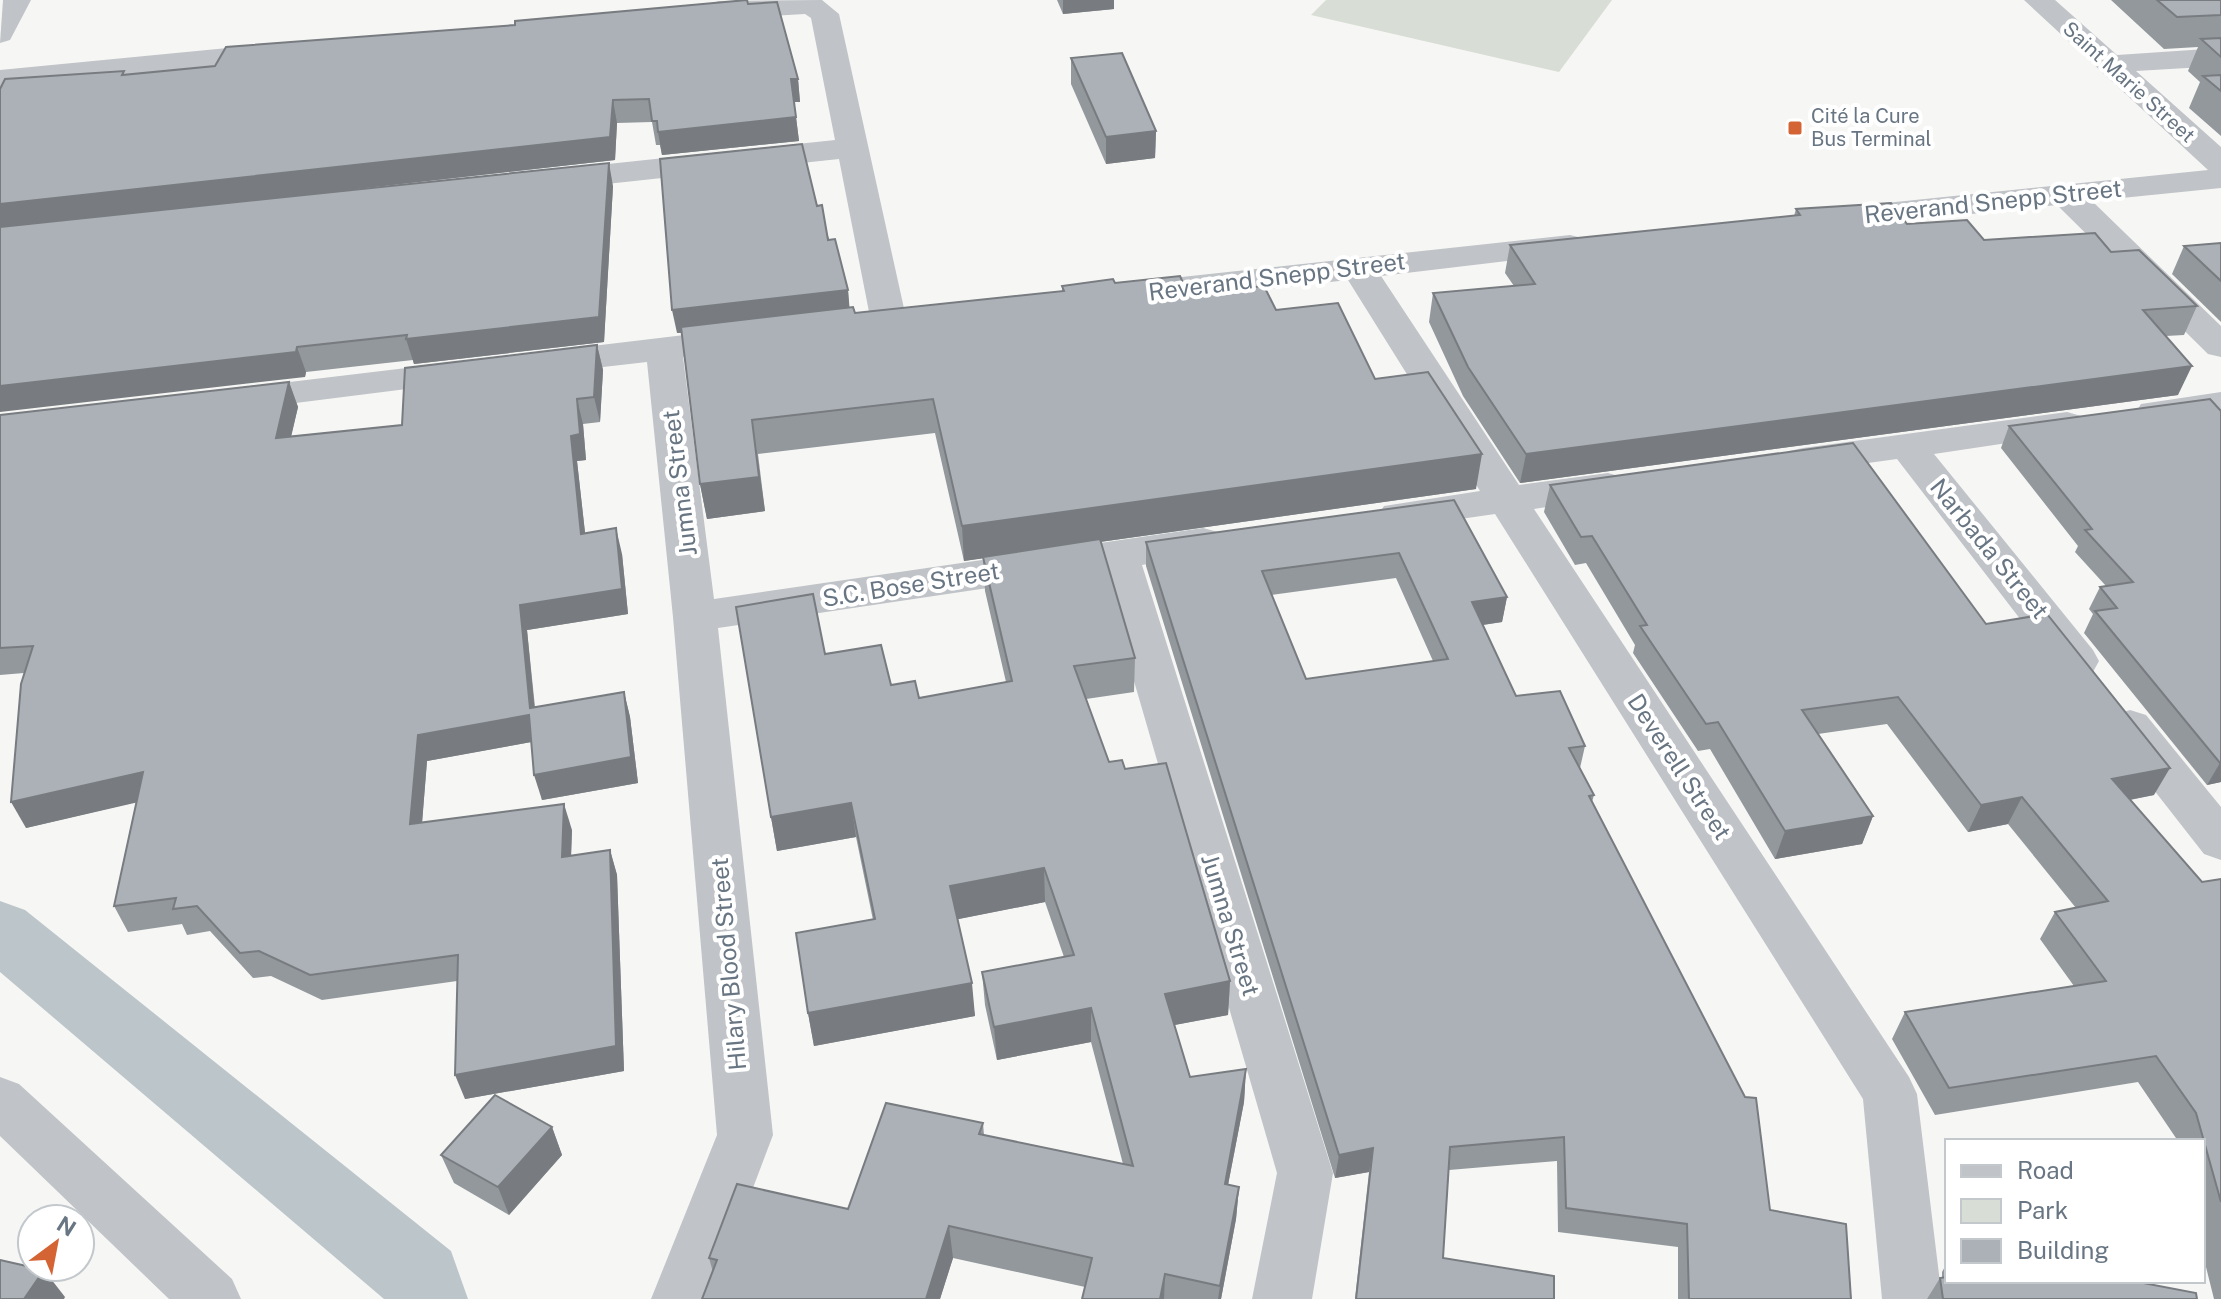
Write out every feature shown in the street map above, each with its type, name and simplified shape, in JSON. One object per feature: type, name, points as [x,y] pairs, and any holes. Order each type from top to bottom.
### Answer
[{"type":"street","points":[[0,2],[17,0]]},
{"type":"street","points":[[0,34],[17,0]]},
{"type":"street","name":"Saint Marie Street","points":[[2038,0],[2221,164]]},
{"type":"street","points":[[692,13],[786,4],[810,5],[825,14],[889,322]]},
{"type":"street","points":[[0,79],[314,49]]},
{"type":"street","points":[[2109,64],[2221,57]]},
{"type":"street","points":[[521,183],[853,148]]},
{"type":"street","name":"Reverand Snepp Street","points":[[1798,222],[2221,178]]},
{"type":"street","points":[[2066,195],[2221,346]]},
{"type":"street","name":"Reverand Snepp Street","points":[[1092,298],[1609,241]]},
{"type":"street","name":"Deverell Street","points":[[1357,267],[1890,1094],[1912,1299]]},
{"type":"street","points":[[206,403],[769,336]]},
{"type":"street","name":"Jumna Street","points":[[664,349],[695,617]]},
{"type":"street","points":[[1768,465],[2221,403]]},
{"type":"street","name":"Narbada Street","points":[[1907,446],[2221,841]]},
{"type":"street","points":[[1367,519],[1645,481]]},
{"type":"street","name":"S.C. Bose Street","points":[[695,617],[1243,537]]},
{"type":"street","name":"Jumna Street","points":[[1118,554],[1305,1173],[1282,1299]]},
{"type":"street","name":"Hilary Blood Street","points":[[681,1299],[745,1135],[695,617]]},
{"type":"street","points":[[0,1101],[211,1299]]},
{"type":"green space","points":[[1326,0],[1612,0],[1559,72],[1311,15]]},
{"type":"building","points":[[747,0],[748,4],[777,2],[798,79],[791,79],[796,117],[658,132],[657,121],[652,121],[649,99],[613,100],[610,137],[0,204],[0,89],[5,79],[124,71],[122,75],[215,66],[226,47],[515,25],[515,21]]},
{"type":"building","points":[[2157,0],[2221,0],[2221,15],[2177,17]]},
{"type":"building","points":[[2221,38],[2221,57],[2201,39]]},
{"type":"building","points":[[1122,53],[1156,131],[1106,137],[1071,58]]},
{"type":"building","points":[[2221,75],[2221,91],[2203,76]]},
{"type":"building","points":[[802,144],[817,206],[822,205],[828,240],[835,239],[848,290],[672,310],[660,159]]},
{"type":"building","points":[[609,163],[599,317],[406,339],[407,335],[297,347],[296,352],[0,386],[0,227]]},
{"type":"building","points":[[1891,203],[1907,224],[1967,220],[1984,240],[2095,233],[2111,252],[2139,250],[2197,306],[2143,310],[2192,366],[1526,454],[1468,367],[1433,293],[1535,284],[1510,245],[1800,215],[1796,209]]},
{"type":"building","points":[[2221,243],[2221,281],[2184,246]]},
{"type":"building","points":[[1180,276],[1188,294],[1264,286],[1276,310],[1338,303],[1375,379],[1428,372],[1482,454],[962,526],[933,399],[752,420],[759,477],[700,484],[681,327],[853,307],[855,313],[1064,291],[1062,286],[1113,279],[1115,283]]},
{"type":"building","points":[[597,345],[594,397],[577,399],[580,434],[571,436],[581,534],[616,528],[622,589],[520,605],[530,708],[624,692],[631,757],[534,775],[529,715],[418,735],[410,824],[564,804],[562,857],[610,850],[616,1046],[455,1075],[458,955],[310,975],[259,951],[240,953],[197,906],[173,909],[176,898],[114,906],[143,772],[11,802],[21,684],[33,646],[0,648],[0,415],[289,382],[276,438],[402,425],[405,368]]},
{"type":"building","points":[[2210,399],[2221,411],[2220,763],[2095,611],[2117,608],[2100,587],[2133,582],[2085,530],[2092,529],[2009,426]]},
{"type":"building","points":[[1853,443],[1986,624],[2047,614],[2170,768],[2112,779],[2202,882],[2221,879],[2221,1202],[2196,1113],[2156,1056],[1949,1088],[1905,1012],[2106,981],[2055,912],[2108,901],[2022,797],[1981,805],[1898,697],[1802,710],[1873,816],[1785,831],[1718,722],[1706,724],[1640,626],[1647,625],[1592,536],[1581,537],[1550,485]]},
{"type":"building","points":[[1454,500],[1507,597],[1472,602],[1516,696],[1560,691],[1585,746],[1569,748],[1594,795],[1589,796],[1745,1097],[1756,1098],[1770,1210],[1846,1224],[1851,1299],[1689,1299],[1687,1224],[1566,1208],[1564,1137],[1450,1147],[1443,1258],[1554,1276],[1554,1299],[1356,1299],[1373,1148],[1339,1155],[1146,542]],"holes":[[[1399,553],[1448,659],[1306,679],[1262,571]]]},
{"type":"building","points":[[1100,539],[1135,658],[1074,666],[1109,762],[1122,760],[1125,769],[1166,763],[1230,981],[1165,994],[1190,1077],[1246,1069],[1225,1184],[1239,1187],[1220,1286],[1165,1274],[1160,1299],[1082,1299],[1092,1258],[949,1226],[926,1299],[702,1299],[717,1260],[709,1258],[737,1184],[848,1209],[886,1103],[983,1123],[979,1134],[1133,1166],[1091,1008],[994,1027],[982,972],[1074,955],[1044,868],[950,886],[972,983],[808,1013],[796,933],[875,919],[851,803],[771,817],[736,607],[813,594],[825,654],[881,645],[891,685],[915,681],[919,698],[1012,681],[983,557]]},
{"type":"building","points":[[495,1095],[552,1127],[498,1187],[441,1155]]},
{"type":"building","points":[[0,1260],[16,1264],[16,1283],[35,1283],[24,1299],[0,1299]]},
{"type":"building","points":[[1945,1277],[1945,1283],[2144,1283],[2196,1293],[2197,1299],[1943,1299],[1940,1278]]},
{"type":"waterway","points":[[0,930],[422,1278],[426,1299]]},
{"type":"place","name":"Cité la Cure Bus Terminal","points":[[1795,128]]}]
